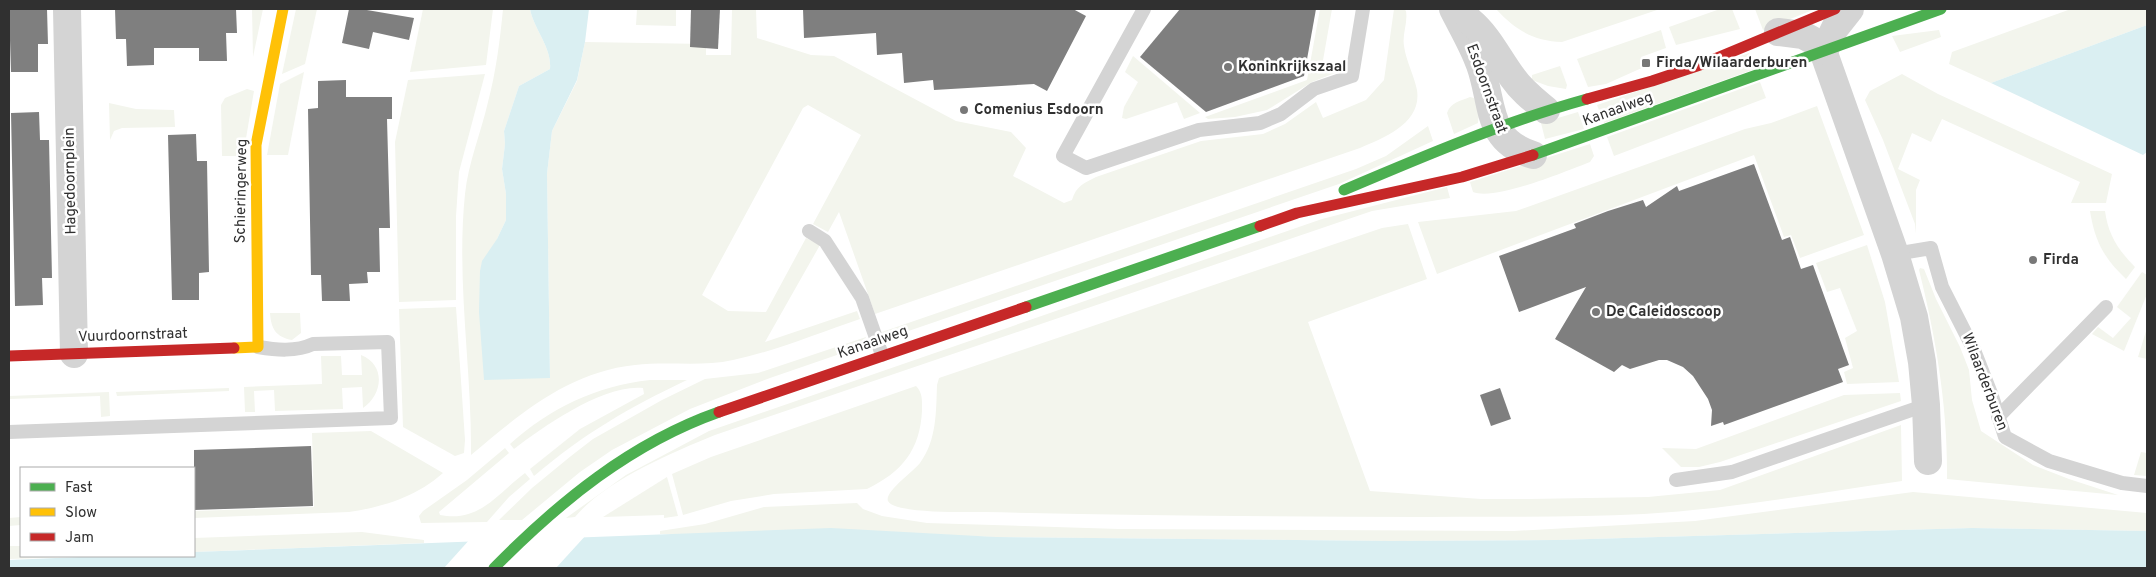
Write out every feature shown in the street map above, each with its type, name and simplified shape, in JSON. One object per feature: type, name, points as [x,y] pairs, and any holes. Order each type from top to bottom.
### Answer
[{"type":"main road","name":"Schieringerweg","points":[[258,347],[256,145],[284,9]]},
{"type":"main road","name":"Kanaalweg","points":[[1297,213],[1366,180],[1497,128],[1546,110],[1652,81],[1700,65],[1835,9]]},
{"type":"main road","name":"Kanaalweg","points":[[494,568],[545,519],[592,480],[619,461],[666,435],[751,400],[1297,213],[1462,177],[1533,155],[1941,9]]},
{"type":"main road","name":"Vuurdoornstraat","points":[[9,356],[258,347]]},
{"type":"street","name":"Hagedoornplein","points":[[67,9],[74,354]]},
{"type":"street","name":"Esdoornstraat","points":[[1454,9],[1479,29],[1526,94],[1546,110]]},
{"type":"street","name":"Esdoornstraat","points":[[1454,9],[1474,50],[1497,128],[1505,140],[1516,150],[1533,155]]},
{"type":"street","points":[[1824,51],[1835,28],[1850,9]]},
{"type":"street","points":[[1778,32],[1802,35],[1813,39],[1821,45],[1895,254],[1914,317],[1922,362],[1928,461]]},
{"type":"lane","points":[[1144,9],[1063,156],[1086,168],[1199,130],[1260,123],[1281,114],[1314,89],[1352,76],[1363,9]]},
{"type":"lane","points":[[809,231],[826,240],[862,298],[882,355]]},
{"type":"lane","name":"Wilaarderburen","points":[[1895,254],[1931,248],[1942,287],[1974,350],[2005,437],[2050,461],[2122,483],[2147,486]]},
{"type":"lane","points":[[1998,417],[2106,307]]},
{"type":"lane","points":[[9,432],[391,418],[388,342],[313,344],[303,349],[272,350],[258,347]]},
{"type":"lane","points":[[1676,480],[1732,472],[1926,405]]},
{"type":"shaded area","points":[[252,9],[263,9],[253,57]]},
{"type":"shaded area","points":[[296,9],[317,9],[305,64],[282,74]]},
{"type":"shaded area","points":[[423,9],[493,9],[486,65],[410,72]]},
{"type":"shaded area","points":[[503,9],[530,9],[546,46],[550,61],[550,69],[519,86],[504,131],[505,144],[502,169],[506,194],[506,220],[497,239],[550,378],[547,174],[552,131],[577,81],[585,42],[706,44],[706,55],[731,55],[732,9],[756,9],[757,38],[811,55],[834,56],[956,121],[1011,132],[1026,148],[1013,176],[1064,203],[1072,200],[1076,191],[1081,186],[1096,177],[1201,141],[1263,134],[1285,124],[1316,102],[1323,118],[1366,100],[1384,80],[1394,9],[1404,9],[1406,11],[1404,46],[1417,90],[1417,102],[1408,120],[1400,127],[1390,134],[1360,148],[875,314],[839,212],[828,232],[813,224],[861,135],[808,105],[803,108],[702,295],[728,311],[766,312],[806,238],[820,245],[765,342],[857,311],[860,319],[781,347],[733,360],[709,363],[635,365],[611,369],[588,376],[546,397],[471,455],[462,259],[465,194],[469,171],[493,79]]},
{"type":"shaded area","points":[[530,9],[589,9],[585,42],[577,80],[552,131],[547,174],[550,378],[484,380],[479,312],[480,271],[482,261],[497,239],[506,220],[506,194],[502,169],[505,144],[504,131],[519,86],[550,69],[546,46]]},
{"type":"shaded area","points":[[637,9],[676,9],[676,26],[636,25]]},
{"type":"shaded area","points":[[1320,9],[1332,9],[1322,66],[1339,68],[1340,71],[1312,82],[1267,110],[1235,117],[1208,119],[1205,117],[1307,80]]},
{"type":"shaded area","points":[[1496,9],[1660,9],[1562,42],[1534,37],[1526,33],[1510,23]]},
{"type":"shaded area","points":[[1720,9],[1732,9],[1740,29],[1676,45],[1669,27]]},
{"type":"shaded area","points":[[1755,9],[1815,9],[1763,30]]},
{"type":"shaded area","points":[[2071,9],[2147,9],[2147,25],[1991,83],[1949,64],[1952,52]]},
{"type":"shaded area","points":[[2147,25],[2147,152],[2143,155],[1991,83]]},
{"type":"shaded area","points":[[1661,30],[1666,48],[1641,57],[1644,67],[1606,84],[1588,87],[1577,59]]},
{"type":"shaded area","points":[[1939,30],[1941,37],[1900,52],[1892,36]]},
{"type":"shaded area","points":[[1749,53],[1755,69],[1604,123],[1597,105]]},
{"type":"shaded area","points":[[1133,56],[1200,113],[1184,119],[1177,102],[1126,119],[1122,118],[1124,107],[1138,82],[1125,72]]},
{"type":"shaded area","points":[[1560,66],[1567,85],[1566,89],[1548,86],[1532,80],[1532,75]]},
{"type":"shaded area","points":[[304,72],[288,155],[267,155],[280,84]]},
{"type":"shaded area","points":[[485,74],[459,172],[456,216],[456,300],[399,302],[395,142],[408,80]]},
{"type":"shaded area","points":[[1902,74],[1938,94],[2112,174],[2106,203],[2071,203],[2080,182],[1942,119],[1931,142],[1912,133],[1898,169],[1920,180],[1916,190],[1916,234],[1915,224],[1883,140],[1865,100],[1870,91]]},
{"type":"shaded area","points":[[1760,82],[1766,98],[1614,156],[1607,137]]},
{"type":"shaded area","points":[[247,89],[254,91],[243,156],[222,156],[221,105],[225,98]]},
{"type":"shaded area","points":[[1470,97],[1474,98],[1479,113],[1478,123],[1454,134],[1447,113],[1453,104]]},
{"type":"shaded area","points":[[109,103],[136,109],[174,110],[175,127],[122,128],[114,131],[110,140]]},
{"type":"shaded area","points":[[1817,106],[1864,235],[1800,258],[1791,235],[1784,237],[1754,155],[1437,274],[1418,222],[1516,211],[1745,129],[1771,123]]},
{"type":"shaded area","points":[[1578,112],[1584,129],[1545,139],[1541,123]]},
{"type":"shaded area","points":[[1428,126],[1433,141],[1339,184],[888,338],[882,332],[1356,169],[1386,156]]},
{"type":"shaded area","points":[[1590,144],[1594,156],[1590,162],[1514,189],[1484,194],[1473,192],[1470,182]]},
{"type":"shaded area","points":[[1447,187],[1450,198],[1372,211],[715,435],[640,469],[603,492],[575,517],[566,518],[626,475],[709,431],[1322,219]]},
{"type":"shaded area","points":[[2090,211],[2105,211],[2111,234],[2135,267],[2126,279],[2112,264],[2102,249],[2095,232]]},
{"type":"shaded area","points":[[1408,224],[1427,279],[1308,322],[1370,491],[1481,499],[1529,499],[1648,497],[1720,490],[1901,425],[1902,481],[1677,512],[1589,516],[1314,517],[949,512],[903,508],[893,505],[888,501],[890,492],[920,463],[930,445],[933,435],[939,378],[1382,228]]},
{"type":"shaded area","points":[[1867,245],[1885,302],[1899,382],[1847,384],[1844,372],[1853,368],[1845,338],[1857,331],[1840,288],[1827,292],[1816,263]]},
{"type":"shaded area","points":[[1920,268],[1924,269],[1969,370],[1972,400],[1981,431],[2033,465],[2118,495],[1947,479],[1947,452],[1940,373]]},
{"type":"shaded area","points":[[2142,272],[2147,275],[2147,294],[2124,351],[2092,334],[2098,327],[2113,338],[2131,318],[2117,307]]},
{"type":"shaded area","points":[[456,307],[465,440],[464,453],[455,456],[403,427],[399,309]]},
{"type":"shaded area","points":[[270,313],[300,313],[301,333],[292,340],[282,337],[273,328]]},
{"type":"shaded area","points":[[2147,328],[2147,359],[2138,357]]},
{"type":"shaded area","points":[[866,337],[863,346],[770,378],[690,409],[612,450],[580,472],[522,520],[499,520],[532,488],[593,439],[662,400],[705,379],[758,373]]},
{"type":"shaded area","points":[[361,355],[375,366],[379,380],[375,395],[363,408],[362,387],[342,388],[343,409],[275,411],[274,390],[254,391],[255,412],[245,412],[244,387],[322,384],[321,356],[341,356],[342,375],[362,375]]},
{"type":"shaded area","points":[[650,380],[687,380],[607,422],[534,476],[530,469],[580,429],[644,394],[643,388],[627,389],[593,399],[541,429],[514,449],[510,444],[541,420],[575,401],[611,387]]},
{"type":"shaded area","points":[[916,386],[921,394],[922,411],[913,448],[899,467],[867,489],[774,494],[731,501],[683,515],[672,474],[711,457]]},
{"type":"shaded area","points":[[229,388],[229,391],[117,396],[116,392]]},
{"type":"shaded area","points":[[109,392],[110,416],[101,417],[100,396],[9,399],[9,396]]},
{"type":"shaded area","points":[[1900,393],[1901,401],[1720,462],[1699,467],[1681,467],[1662,448],[1696,449],[1844,395]]},
{"type":"shaded area","points":[[371,431],[443,473],[422,489],[410,495],[387,504],[362,510],[195,518],[195,511],[314,507],[312,433]]},
{"type":"shaded area","points":[[505,448],[509,453],[439,512],[440,515],[454,516],[466,515],[477,511],[496,498],[525,473],[530,479],[509,497],[487,522],[421,523],[419,516],[423,511],[467,480]]},
{"type":"shaded area","points":[[2141,452],[2147,453],[2147,476],[2134,475]]},
{"type":"shaded area","points":[[667,477],[678,516],[664,518],[664,515],[603,517]]},
{"type":"shaded area","points":[[1913,492],[2147,513],[2147,531],[1972,528],[1556,540],[1391,541],[927,535],[660,534],[660,531],[705,524],[764,507],[857,503],[863,509],[882,516],[927,523],[1119,529],[1514,531],[1695,521]]},
{"type":"shaded area","points":[[20,517],[20,525],[9,526],[9,518]]},
{"type":"shaded area","points":[[831,528],[996,537],[1391,541],[1556,540],[1972,528],[2147,531],[2147,568],[9,568],[9,560],[80,557],[195,557],[195,552]]},
{"type":"shaded area","points":[[362,532],[424,540],[424,543],[195,552],[195,538]]},
{"type":"shaded area","points":[[9,546],[20,546],[20,557],[72,557],[9,559]]},
{"type":"pier","points":[[587,534],[556,568],[444,568],[471,538]]},
{"type":"building","points":[[9,9],[47,9],[48,44],[38,44],[38,72],[11,72]]},
{"type":"building","points":[[115,9],[236,9],[237,33],[226,33],[227,61],[199,61],[199,48],[154,48],[154,65],[127,66],[126,39],[116,39]]},
{"type":"building","points":[[349,9],[361,9],[414,18],[409,40],[373,32],[369,49],[342,43]]},
{"type":"building","points":[[691,9],[720,9],[718,49],[690,47]]},
{"type":"building","points":[[803,9],[1073,9],[1086,16],[1047,91],[1034,84],[934,90],[933,80],[904,83],[902,53],[877,55],[876,33],[804,38]]},
{"type":"building","name":"Koninkrijkszaal","points":[[1180,9],[1316,9],[1304,76],[1206,112],[1140,57]]},
{"type":"building","points":[[346,80],[346,97],[392,97],[392,119],[387,119],[390,228],[379,228],[380,272],[367,272],[368,283],[349,284],[350,301],[322,301],[321,275],[311,275],[308,109],[318,108],[318,81]]},
{"type":"building","points":[[39,112],[40,140],[49,140],[52,278],[42,278],[43,305],[15,306],[11,113]]},
{"type":"building","points":[[196,134],[197,161],[207,161],[209,272],[199,273],[199,300],[172,300],[168,135]]},
{"type":"building","points":[[1754,164],[1782,240],[1790,237],[1801,269],[1813,265],[1849,365],[1838,369],[1843,382],[1724,425],[1723,422],[1711,426],[1712,410],[1708,399],[1693,376],[1683,367],[1667,360],[1659,360],[1630,369],[1622,365],[1614,372],[1555,339],[1586,287],[1519,312],[1499,256],[1576,228],[1574,224],[1608,211],[1643,200],[1646,207],[1677,186],[1679,191]]},
{"type":"building","points":[[1500,388],[1511,419],[1491,426],[1480,395]]},
{"type":"building","points":[[311,446],[313,506],[195,510],[194,450]]},
{"type":"traffic: fast","points":[[1533,155],[1941,9]]},
{"type":"traffic: fast","points":[[1344,190],[1434,152],[1495,129],[1587,99]]},
{"type":"traffic: fast","points":[[1026,307],[1260,226]]},
{"type":"traffic: fast","points":[[494,568],[544,520],[598,477],[656,440],[719,412]]},
{"type":"traffic: slow","points":[[234,348],[258,347],[256,145],[283,9]]},
{"type":"traffic: jam","points":[[1587,99],[1700,65],[1835,9]]},
{"type":"traffic: jam","points":[[1260,226],[1297,213],[1462,177],[1533,155]]},
{"type":"traffic: jam","points":[[719,412],[1026,307]]},
{"type":"traffic: jam","points":[[9,356],[234,348]]},
{"type":"place","name":"Firda/Wilaarderburen","points":[[1646,63]]},
{"type":"place","name":"Koninkrijkszaal","points":[[1228,67]]},
{"type":"place","name":"Comenius Esdoorn","points":[[964,110]]},
{"type":"place","name":"Firda","points":[[2033,260]]},
{"type":"place","name":"De Caleidoscoop","points":[[1596,312]]}]
